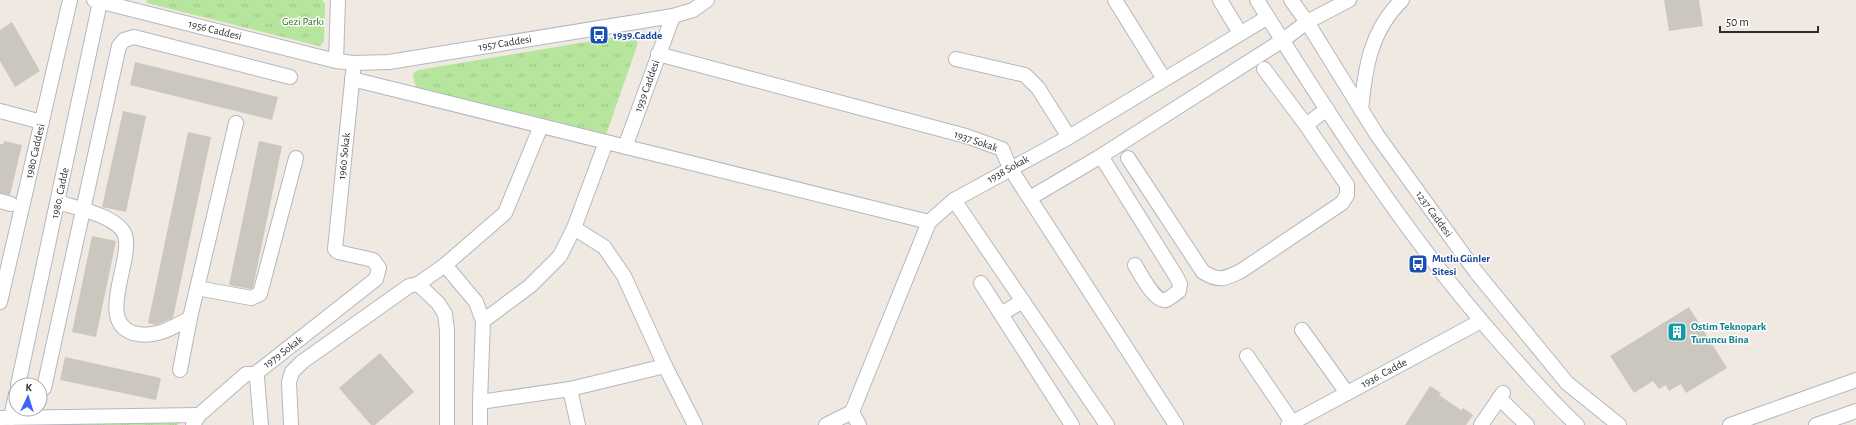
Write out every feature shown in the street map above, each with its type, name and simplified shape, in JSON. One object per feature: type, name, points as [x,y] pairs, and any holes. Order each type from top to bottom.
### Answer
[{"type":"street","name":"1980 Caddesi","points":[[0,302],[70,0]]},
{"type":"street","points":[[336,61],[338,0]]},
{"type":"street","points":[[673,16],[693,10],[707,0]]},
{"type":"street","points":[[1115,0],[1164,79]]},
{"type":"street","points":[[1220,0],[1240,33]]},
{"type":"street","points":[[1257,0],[1354,151],[1449,283],[1480,321],[1552,402],[1577,425]]},
{"type":"street","name":"1237 Caddesi","points":[[1291,0],[1307,22],[1376,136],[1476,272],[1567,383],[1618,425]]},
{"type":"street","points":[[1030,198],[1101,156],[1283,40],[1307,22],[1349,0]]},
{"type":"street","points":[[1361,110],[1364,75],[1374,38],[1393,9],[1402,0]]},
{"type":"street","name":"1956 Caddesi","points":[[97,1],[130,4],[336,61]]},
{"type":"street","name":"1980. Cadde","points":[[20,377],[58,202],[97,1]]},
{"type":"street","name":"1957 Caddesi","points":[[336,61],[354,63],[389,62],[673,16]]},
{"type":"street","name":"1939 Caddesi","points":[[625,147],[673,16]]},
{"type":"street","name":"1938 Sokak","points":[[852,412],[929,222],[954,200],[1069,137],[1268,17]]},
{"type":"street","points":[[46,377],[119,46],[124,40],[134,37],[290,77]]},
{"type":"street","name":"1937 Sokak","points":[[658,54],[966,136],[1002,149],[1010,168],[1176,425]]},
{"type":"street","points":[[956,59],[1025,75],[1038,88],[1069,137]]},
{"type":"street","name":"1960 Sokak","points":[[354,63],[335,249],[338,252],[373,260],[379,268],[376,279]]},
{"type":"street","points":[[1128,158],[1203,272],[1212,278],[1224,279],[1241,271],[1342,202],[1347,195],[1347,185],[1306,125],[1264,69]]},
{"type":"street","points":[[352,79],[929,222]]},
{"type":"street","points":[[1306,125],[1327,110]]},
{"type":"street","points":[[0,111],[42,122]]},
{"type":"street","points":[[180,370],[190,318],[236,123]]},
{"type":"street","points":[[291,425],[289,382],[292,372],[302,362],[409,286],[418,284],[445,265],[505,213],[541,126]]},
{"type":"street","points":[[483,321],[530,286],[560,256],[574,228],[606,142]]},
{"type":"street","points":[[1101,156],[1176,276],[1180,284],[1179,291],[1165,300],[1160,299],[1153,294],[1135,265]]},
{"type":"street","points":[[197,288],[252,298],[260,294],[296,158]]},
{"type":"street","points":[[954,200],[1107,425]]},
{"type":"street","points":[[58,202],[108,219],[118,226],[125,235],[125,256],[120,275],[116,310],[119,323],[129,331],[139,334],[153,335],[165,332],[190,318]]},
{"type":"street","points":[[574,228],[604,247],[624,276],[665,366],[695,425]]},
{"type":"street","points":[[445,265],[476,302],[483,321],[480,425]]},
{"type":"street","name":"1979 Sokak","points":[[196,420],[246,374],[255,374],[376,279]]},
{"type":"street","points":[[980,283],[1072,425]]},
{"type":"street","points":[[418,284],[438,303],[445,314],[447,330],[447,425]]},
{"type":"street","points":[[1001,314],[1023,301]]},
{"type":"street","name":"1936. Cadde","points":[[1290,424],[1480,321]]},
{"type":"street","points":[[1302,330],[1347,393]]},
{"type":"street","points":[[1247,356],[1290,424]]},
{"type":"street","points":[[480,402],[570,389],[665,366]]},
{"type":"street","points":[[255,374],[257,378],[261,425]]},
{"type":"street","points":[[1730,425],[1856,380]]},
{"type":"street","points":[[570,389],[578,425]]},
{"type":"street","points":[[1481,425],[1501,396],[1527,425]]},
{"type":"street","points":[[1816,425],[1856,411]]},
{"type":"street","points":[[826,425],[852,412],[859,425]]},
{"type":"street","points":[[5,418],[158,416],[196,420]]},
{"type":"green space","name":"Gezi Parkı","points":[[147,0],[322,0],[325,4],[324,41],[319,46],[147,3]]},
{"type":"green space","points":[[628,35],[634,38],[638,43],[606,135],[418,89],[414,82],[413,74],[418,70]]},
{"type":"green space","points":[[187,415],[177,425],[0,425],[0,418]]},
{"type":"building","points":[[1664,0],[1699,0],[1703,26],[1669,31]]},
{"type":"building","points":[[12,22],[40,71],[15,87],[0,61],[0,30]]},
{"type":"building","points":[[135,62],[278,97],[272,120],[130,85]]},
{"type":"building","points":[[123,111],[146,116],[126,212],[102,207]]},
{"type":"building","points":[[188,132],[211,137],[173,318],[156,325],[148,323]]},
{"type":"building","points":[[4,141],[22,145],[10,195],[0,193],[0,144],[3,144]]},
{"type":"building","points":[[259,141],[282,146],[253,288],[250,289],[229,285]]},
{"type":"building","points":[[92,236],[116,241],[96,337],[72,332]]},
{"type":"building","name":"Ostim Teknopark Turuncu Bina","points":[[1689,307],[1727,368],[1686,393],[1681,384],[1669,391],[1666,385],[1659,389],[1653,381],[1634,393],[1610,356]]},
{"type":"building","points":[[380,353],[414,392],[375,425],[371,425],[339,388]]},
{"type":"building","points":[[65,357],[161,378],[156,400],[60,380]]},
{"type":"building","points":[[1430,386],[1441,393],[1439,395],[1461,410],[1463,408],[1473,415],[1466,425],[1405,425]]},
{"type":"place","name":"1939.Cadde","points":[[599,35]]},
{"type":"place","name":"Mutlu Günler Sitesi","points":[[1418,264]]},
{"type":"place","name":"Ostim Teknopark Turuncu Bina","points":[[1677,332]]}]
